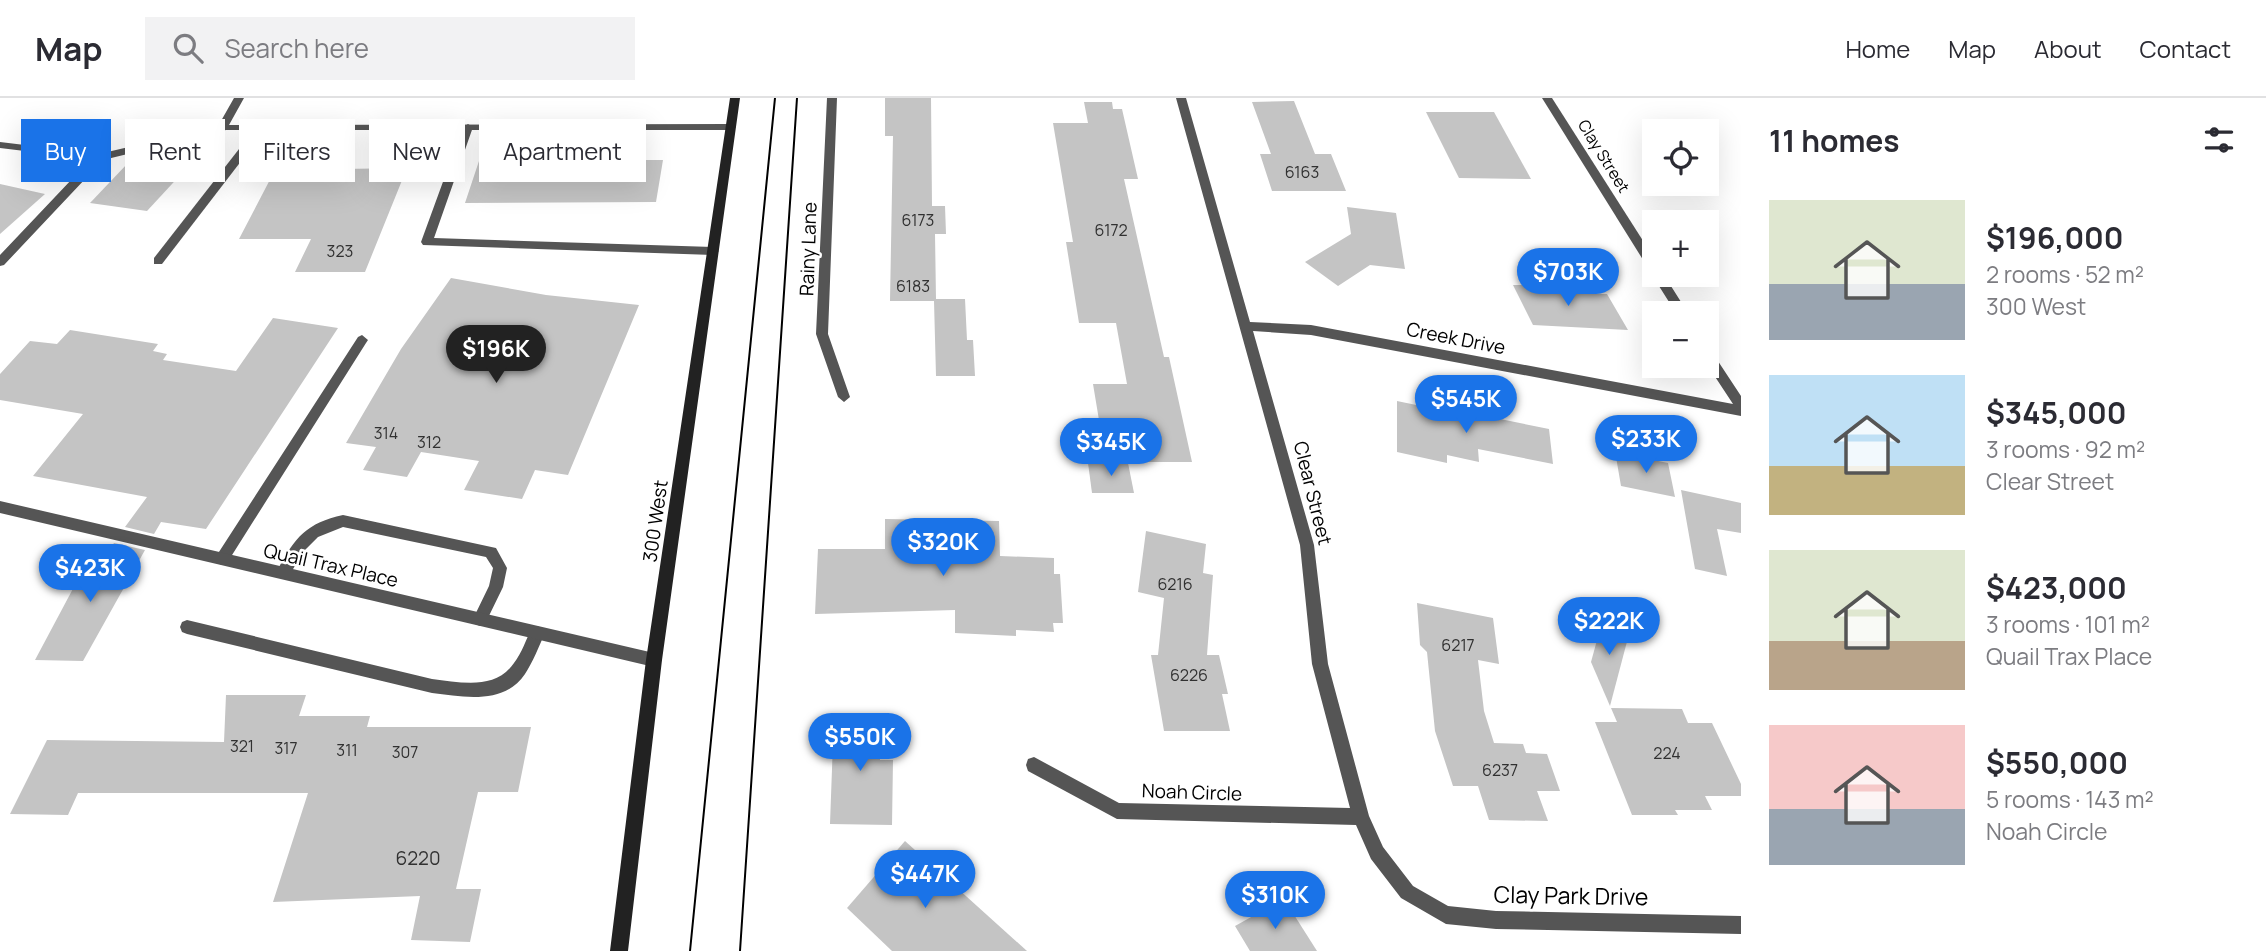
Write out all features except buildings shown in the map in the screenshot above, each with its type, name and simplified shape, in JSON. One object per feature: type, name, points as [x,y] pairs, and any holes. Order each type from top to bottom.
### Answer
[{"type":"street","points":[[225,123],[239,98]]},
{"type":"street","name":"300 West","points":[[619,951],[654,660],[734,98]]},
{"type":"street","name":"Rainy Lane","points":[[832,98],[822,334],[844,397]]},
{"type":"street","name":"Clear Street","points":[[1181,98],[1307,545],[1320,664],[1362,817],[1377,853],[1407,892]]},
{"type":"street","name":"Clay Street","points":[[1547,98],[1642,249]]},
{"type":"street","points":[[468,127],[427,242],[713,251]]},
{"type":"street","points":[[355,128],[731,127]]},
{"type":"street","points":[[0,145],[21,148]]},
{"type":"street","points":[[158,261],[239,156]]},
{"type":"street","points":[[0,262],[75,182]]},
{"type":"street","name":"Creek Drive","points":[[1247,326],[1311,330],[1741,409]]},
{"type":"street","points":[[222,559],[362,340]]},
{"type":"street","points":[[1719,373],[1741,409]]},
{"type":"street","name":"Quail Trax Place","points":[[0,507],[654,660]]},
{"type":"street","points":[[283,573],[300,544],[321,524],[342,521],[491,552],[500,568],[496,587],[480,619]]},
{"type":"street","points":[[187,627],[432,686],[473,691],[498,687],[519,670],[537,633]]},
{"type":"street","name":"Noah Circle","points":[[1034,765],[1117,811],[1362,817]]},
{"type":"street","name":"Clay Park Drive","points":[[1407,892],[1446,915],[1496,920],[1741,925]]},
{"type":"tram line","points":[[690,951],[775,98]]},
{"type":"tram line","points":[[740,951],[797,98]]}]
